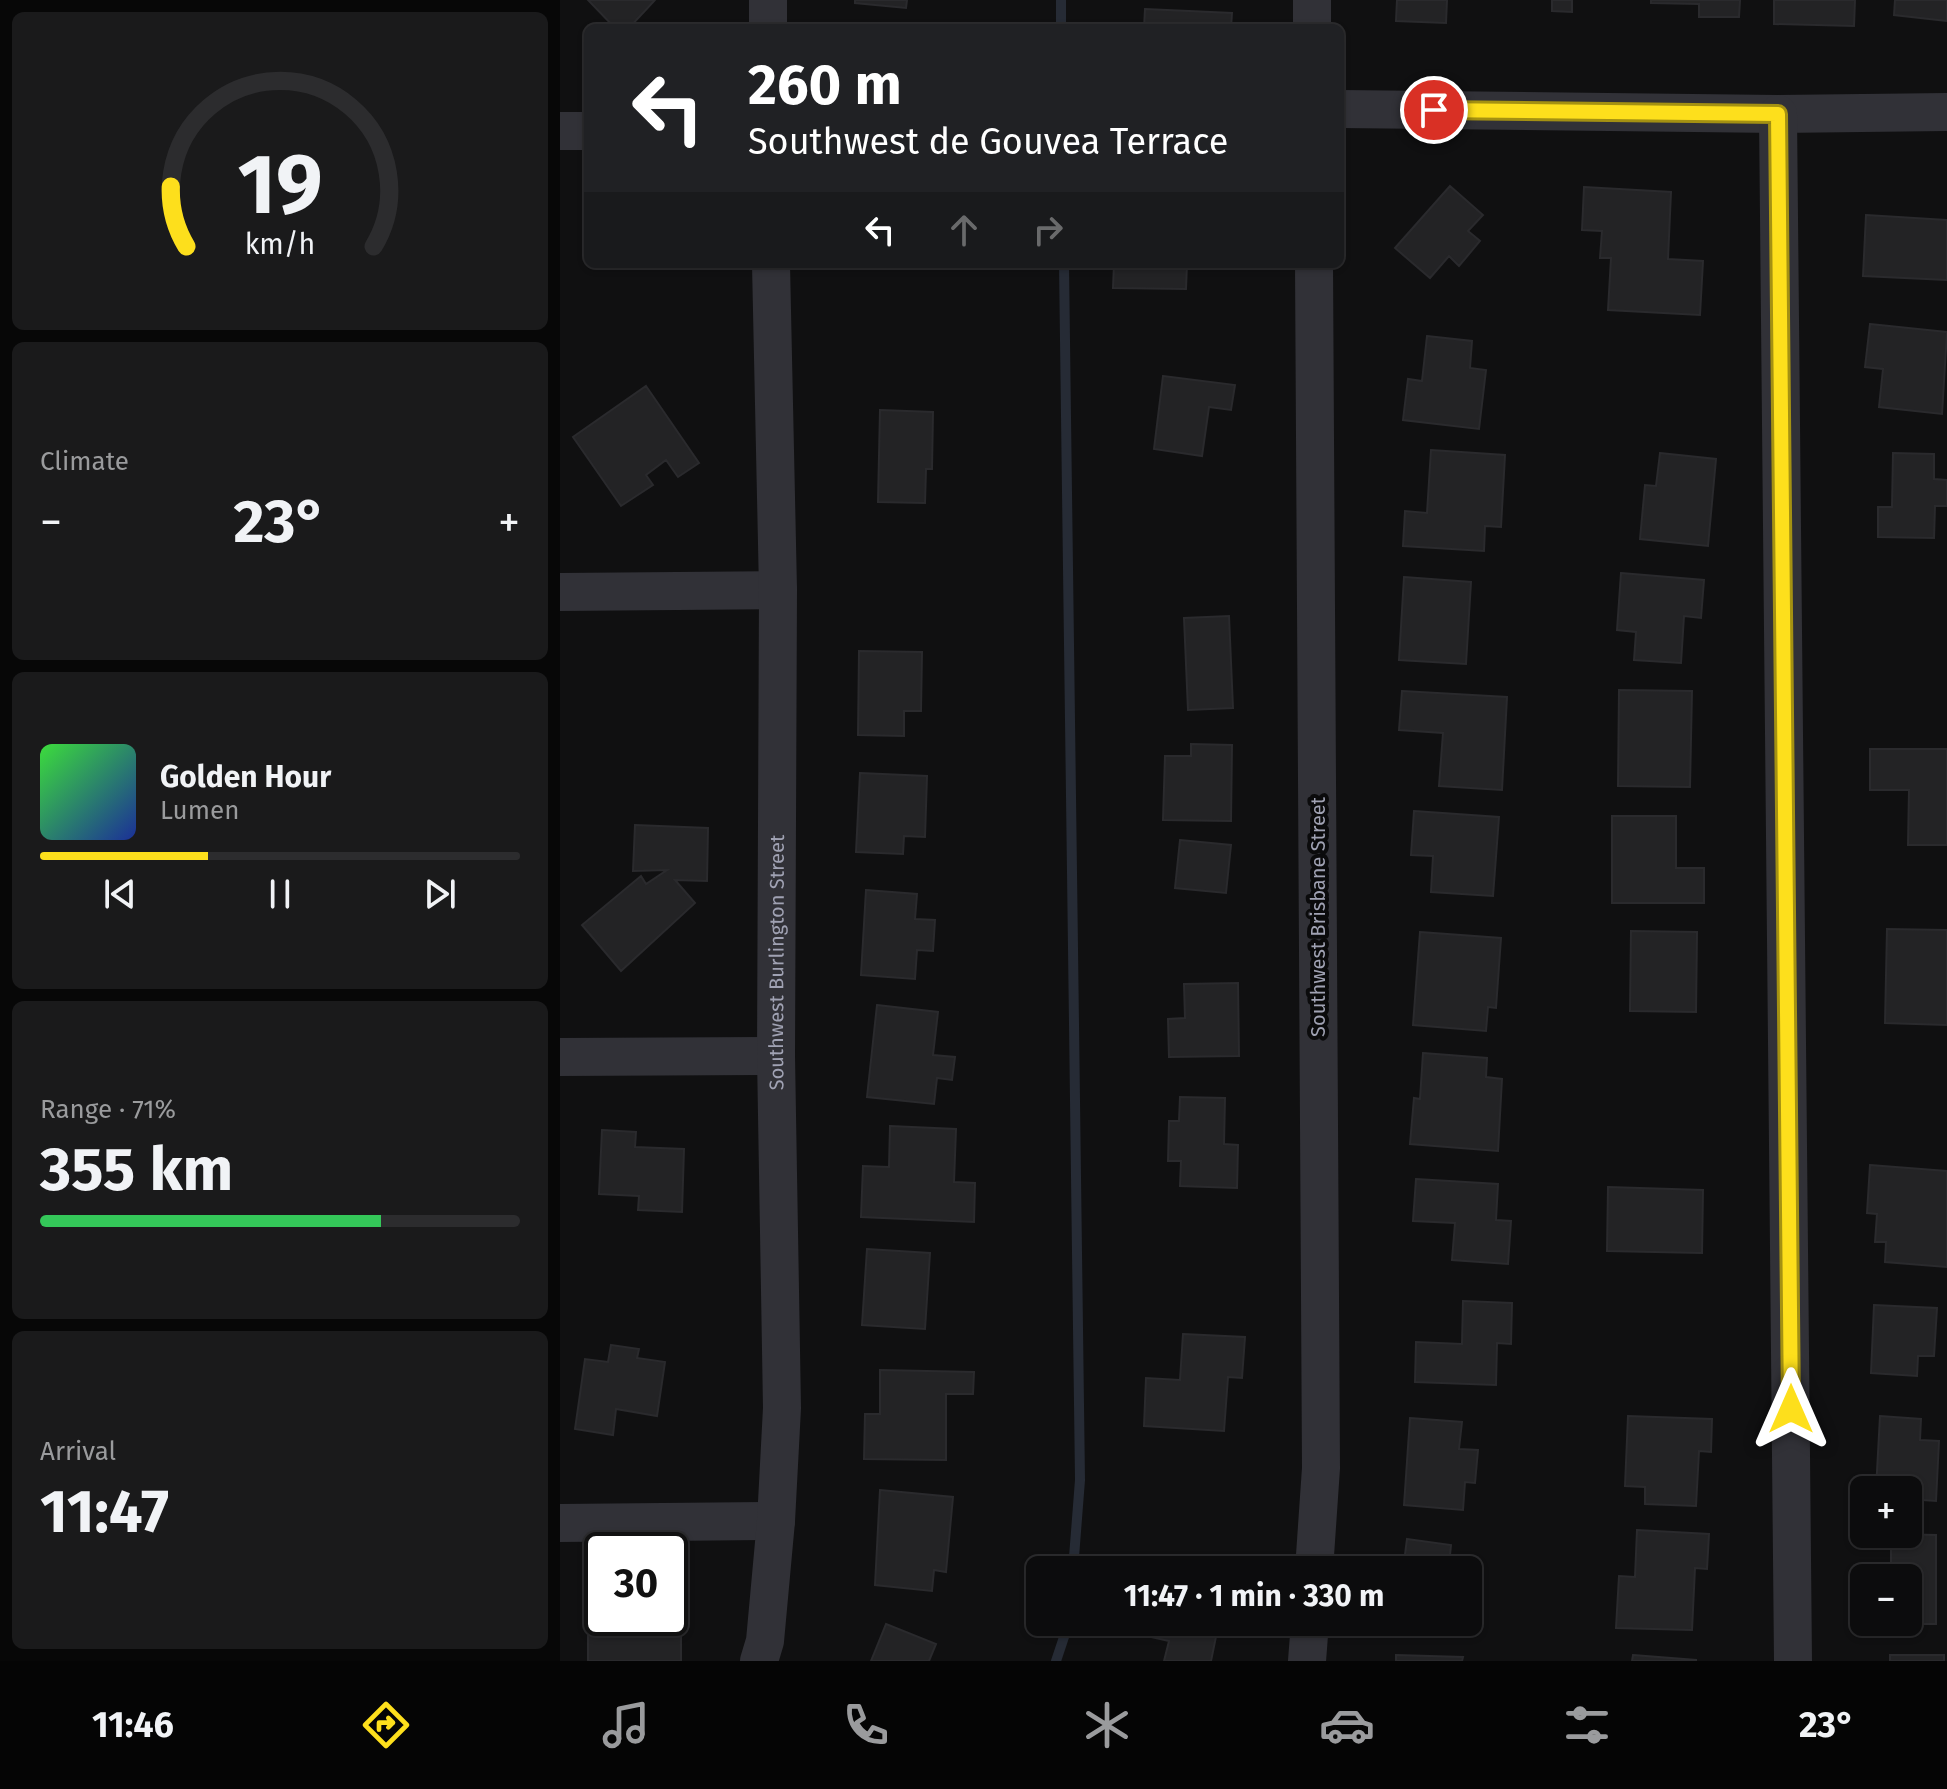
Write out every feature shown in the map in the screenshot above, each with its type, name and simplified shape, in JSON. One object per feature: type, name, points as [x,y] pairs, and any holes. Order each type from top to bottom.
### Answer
[{"type":"street","points":[[768,0],[768,24]]},
{"type":"street","points":[[1312,0],[1312,24]]},
{"type":"street","points":[[1344,109],[1778,114],[1947,112]]},
{"type":"street","points":[[1778,114],[1793,1661]]},
{"type":"street","points":[[560,131],[584,131]]},
{"type":"street","name":"Southwest Burlington Street","points":[[759,1661],[765,1641],[776,1521],[782,1408],[776,1056],[778,590],[771,268]]},
{"type":"street","name":"Southwest Brisbane Street","points":[[1314,268],[1321,1468],[1315,1556]]},
{"type":"street","points":[[560,592],[778,590]]},
{"type":"street","points":[[560,1057],[776,1056]]},
{"type":"street","points":[[560,1523],[776,1521]]},
{"type":"street","points":[[1307,1661],[1309,1636]]},
{"type":"building","points":[[588,0],[655,0],[633,24],[611,24]]},
{"type":"building","points":[[855,0],[907,0],[906,8],[855,3]]},
{"type":"building","points":[[1397,0],[1447,0],[1446,23],[1396,21]]},
{"type":"building","points":[[1552,0],[1572,0],[1572,12],[1552,11]]},
{"type":"building","points":[[1651,0],[1740,0],[1739,17],[1699,17],[1699,4],[1651,3]]},
{"type":"building","points":[[1774,0],[1855,0],[1854,26],[1774,24]]},
{"type":"building","points":[[1895,0],[1947,0],[1947,21],[1894,15]]},
{"type":"building","points":[[1145,9],[1232,13],[1231,24],[1144,24]]},
{"type":"building","points":[[1450,186],[1483,215],[1468,231],[1480,241],[1459,266],[1449,256],[1430,278],[1395,248]]},
{"type":"building","points":[[1584,187],[1671,192],[1668,259],[1703,261],[1700,315],[1608,310],[1611,258],[1600,258],[1602,231],[1582,230]]},
{"type":"building","points":[[1866,215],[1947,220],[1947,280],[1863,276]]},
{"type":"building","points":[[1114,268],[1187,268],[1186,289],[1113,288]]},
{"type":"building","points":[[1870,324],[1947,332],[1942,414],[1879,407],[1883,369],[1865,367]]},
{"type":"building","points":[[1427,336],[1472,341],[1470,368],[1486,370],[1479,429],[1403,420],[1408,379],[1422,381]]},
{"type":"building","points":[[1163,376],[1235,385],[1231,410],[1209,407],[1202,456],[1154,449]]},
{"type":"building","points":[[646,386],[699,463],[678,477],[666,460],[646,475],[653,485],[621,506],[573,437]]},
{"type":"building","points":[[880,410],[933,412],[932,469],[926,469],[925,503],[878,502]]},
{"type":"building","points":[[1431,450],[1505,455],[1501,527],[1485,526],[1484,551],[1403,546],[1405,511],[1427,513]]},
{"type":"building","points":[[1660,453],[1716,459],[1708,546],[1640,539],[1645,485],[1656,486]]},
{"type":"building","points":[[1893,453],[1934,454],[1934,479],[1947,480],[1947,506],[1935,506],[1934,538],[1878,537],[1878,507],[1892,507]]},
{"type":"building","points":[[1621,573],[1704,580],[1701,618],[1684,616],[1681,663],[1634,660],[1636,632],[1617,630]]},
{"type":"building","points":[[1404,577],[1471,582],[1466,664],[1399,660]]},
{"type":"building","points":[[1229,616],[1233,708],[1188,710],[1184,618]]},
{"type":"building","points":[[859,651],[922,652],[921,711],[904,711],[904,736],[858,735]]},
{"type":"building","points":[[1619,690],[1692,691],[1690,787],[1618,786]]},
{"type":"building","points":[[1402,691],[1507,697],[1502,790],[1439,786],[1443,733],[1399,730]]},
{"type":"building","points":[[1191,744],[1232,745],[1231,821],[1163,820],[1165,756],[1191,756]]},
{"type":"building","points":[[1870,749],[1947,749],[1947,845],[1908,845],[1909,790],[1870,790]]},
{"type":"building","points":[[860,773],[927,776],[925,837],[904,836],[903,854],[856,852]]},
{"type":"building","points":[[1414,811],[1499,817],[1493,896],[1431,892],[1433,856],[1411,855]]},
{"type":"building","points":[[1612,816],[1676,816],[1676,868],[1704,868],[1704,903],[1612,903]]},
{"type":"building","points":[[635,825],[708,828],[707,881],[675,880],[695,903],[621,971],[582,925],[641,876],[646,884],[667,870],[633,871]]},
{"type":"building","points":[[1180,840],[1231,845],[1226,893],[1175,888]]},
{"type":"building","points":[[866,890],[917,894],[915,919],[935,920],[933,951],[917,950],[915,979],[861,975]]},
{"type":"building","points":[[1887,929],[1947,930],[1947,1025],[1885,1023]]},
{"type":"building","points":[[1631,931],[1697,932],[1696,1012],[1630,1011]]},
{"type":"building","points":[[1420,932],[1501,938],[1496,1008],[1488,1007],[1486,1031],[1413,1025]]},
{"type":"building","points":[[1238,983],[1239,1056],[1169,1057],[1168,1019],[1185,1018],[1184,984]]},
{"type":"building","points":[[877,1005],[938,1012],[933,1055],[955,1057],[952,1080],[937,1078],[934,1104],[867,1097]]},
{"type":"building","points":[[1423,1053],[1487,1058],[1486,1077],[1502,1079],[1498,1151],[1410,1144],[1414,1098],[1420,1099]]},
{"type":"building","points":[[1180,1097],[1225,1098],[1224,1144],[1238,1145],[1237,1188],[1180,1186],[1181,1161],[1168,1161],[1169,1121],[1179,1121]]},
{"type":"building","points":[[890,1126],[956,1129],[954,1182],[975,1183],[974,1222],[861,1217],[863,1166],[889,1167]]},
{"type":"building","points":[[602,1130],[636,1132],[635,1147],[684,1149],[682,1212],[638,1210],[639,1196],[599,1194]]},
{"type":"building","points":[[1870,1165],[1947,1171],[1947,1267],[1885,1262],[1886,1242],[1875,1242],[1877,1214],[1867,1213]]},
{"type":"building","points":[[1416,1179],[1498,1184],[1496,1220],[1511,1221],[1508,1264],[1452,1260],[1455,1223],[1413,1221]]},
{"type":"building","points":[[1608,1187],[1703,1190],[1702,1253],[1607,1251]]},
{"type":"building","points":[[867,1249],[930,1253],[925,1329],[862,1325]]},
{"type":"building","points":[[1463,1301],[1512,1303],[1511,1344],[1497,1343],[1496,1385],[1415,1382],[1416,1342],[1462,1344]]},
{"type":"building","points":[[1874,1305],[1937,1308],[1934,1356],[1918,1356],[1917,1376],[1871,1373]]},
{"type":"building","points":[[1183,1334],[1245,1337],[1242,1378],[1228,1377],[1224,1431],[1144,1426],[1146,1378],[1180,1380]]},
{"type":"building","points":[[611,1345],[639,1349],[637,1358],[665,1362],[657,1416],[616,1409],[613,1435],[575,1429],[585,1359],[608,1362]]},
{"type":"building","points":[[880,1370],[974,1372],[973,1394],[946,1394],[946,1460],[864,1459],[865,1414],[880,1414]]},
{"type":"building","points":[[1628,1416],[1712,1419],[1711,1452],[1699,1451],[1696,1506],[1645,1504],[1645,1487],[1625,1486]]},
{"type":"building","points":[[1880,1416],[1921,1419],[1920,1440],[1939,1441],[1936,1501],[1922,1500],[1922,1476],[1877,1476]]},
{"type":"building","points":[[1410,1418],[1462,1422],[1459,1449],[1478,1450],[1475,1483],[1465,1482],[1463,1510],[1404,1505]]},
{"type":"building","points":[[880,1490],[953,1497],[946,1572],[934,1570],[932,1591],[875,1585]]},
{"type":"building","points":[[1637,1530],[1709,1534],[1707,1569],[1695,1568],[1692,1630],[1616,1628],[1619,1576],[1635,1577]]},
{"type":"building","points":[[1922,1535],[1936,1535],[1936,1624],[1922,1624],[1922,1564],[1891,1564],[1891,1548],[1922,1548]]},
{"type":"building","points":[[1407,1539],[1451,1545],[1450,1556],[1405,1556]]},
{"type":"building","points":[[886,1624],[936,1644],[929,1661],[871,1661]]},
{"type":"building","points":[[588,1636],[681,1636],[681,1661],[588,1661]]},
{"type":"building","points":[[1216,1636],[1211,1661],[1164,1661],[1169,1641],[1151,1637]]},
{"type":"building","points":[[1396,1655],[1463,1657],[1462,1661],[1396,1661]]},
{"type":"building","points":[[1633,1655],[1696,1660],[1696,1661],[1632,1661]]},
{"type":"building","points":[[1890,1655],[1944,1655],[1944,1661],[1890,1661]]},
{"type":"waterway","points":[[1061,0],[1061,24]]},
{"type":"waterway","points":[[1064,268],[1080,1480],[1074,1556]]},
{"type":"waterway","points":[[1056,1661],[1064,1636]]},
{"type":"route","points":[[1434,110],[1778,114],[1791,1409]]}]
